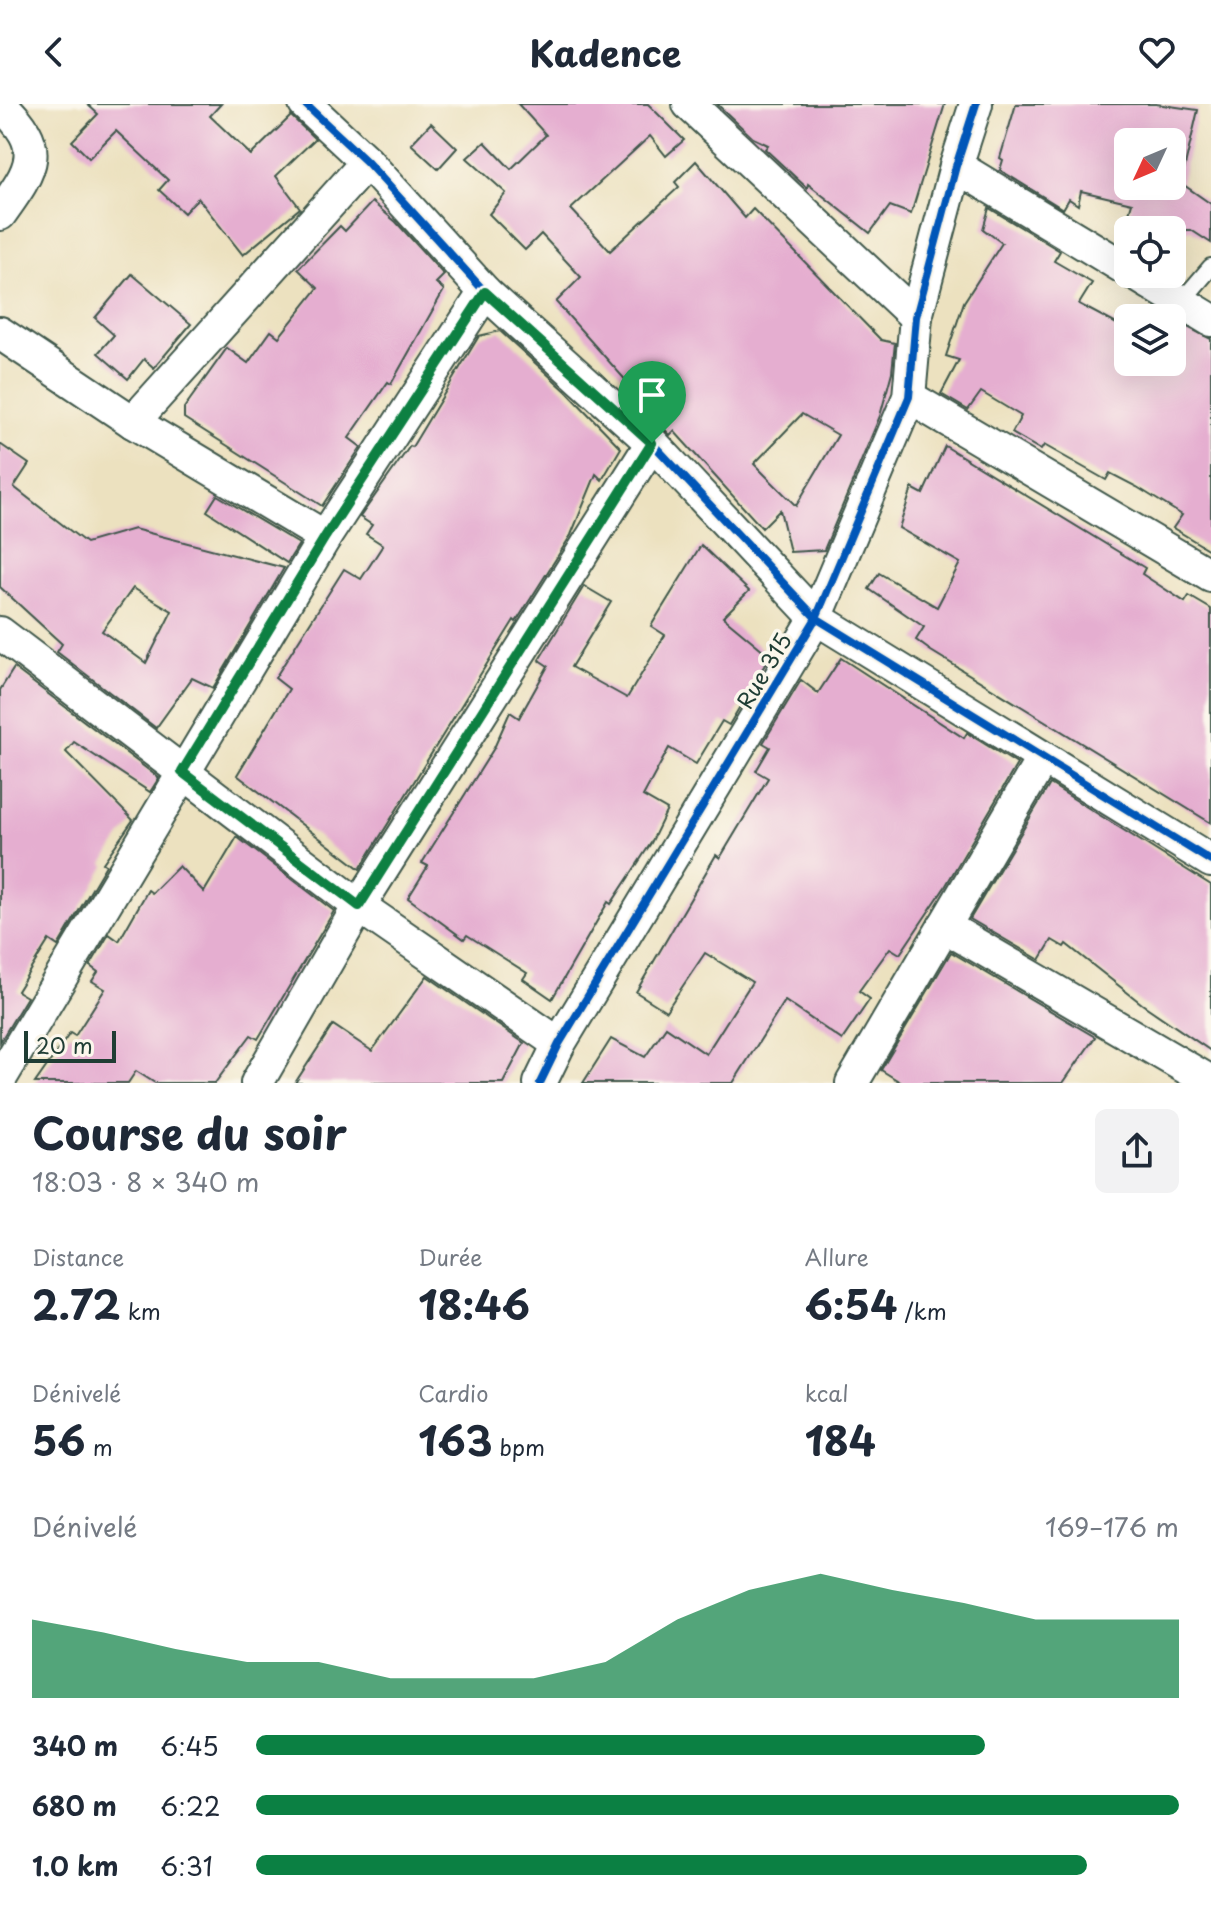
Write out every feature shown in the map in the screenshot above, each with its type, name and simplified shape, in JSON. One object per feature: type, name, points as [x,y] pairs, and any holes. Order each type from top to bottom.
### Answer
[{"type":"street","points":[[0,104],[20,123],[33,148],[28,175],[0,214]]},
{"type":"street","points":[[305,104],[367,162],[485,292],[652,443],[816,618],[1211,861]]},
{"type":"street","points":[[689,104],[916,317]]},
{"type":"street","name":"Rue 315","points":[[540,1083],[559,1044],[816,618],[909,397],[916,317],[956,166],[976,104]]},
{"type":"street","points":[[133,422],[367,162]]},
{"type":"street","points":[[956,166],[1114,262]]},
{"type":"street","points":[[1158,288],[1211,320]]},
{"type":"street","points":[[0,1079],[325,537],[485,292]]},
{"type":"street","points":[[0,333],[133,422],[325,537]]},
{"type":"street","points":[[909,397],[1211,576]]},
{"type":"street","points":[[257,1083],[359,906],[652,443]]},
{"type":"street","points":[[4,644],[182,772],[359,906],[559,1044]]},
{"type":"street","points":[[853,1083],[1043,758]]},
{"type":"street","points":[[944,926],[1211,1082]]},
{"type":"lane","points":[[1181,302],[1211,267]]},
{"type":"building","points":[[87,104],[221,104],[210,116],[251,155],[291,116],[315,139],[276,176],[300,208],[243,255],[198,198],[184,213],[159,190],[168,180],[116,131],[89,158],[72,141],[98,114]]},
{"type":"building","points":[[518,104],[648,104],[684,140],[666,156],[650,136],[571,209],[610,251],[679,187],[675,182],[696,161],[745,218],[753,209],[881,340],[895,343],[892,372],[880,416],[824,550],[790,552],[780,510],[762,528],[674,431],[670,435],[635,398],[638,394],[556,302],[581,277],[541,234],[525,250],[489,214],[506,193],[467,158],[485,142],[511,169],[546,135]],"holes":[[[802,414],[838,435],[796,506],[754,464]]]},
{"type":"building","points":[[717,104],[945,104],[911,214],[890,206],[870,233],[808,184],[807,188],[765,149],[768,145],[753,138]]},
{"type":"building","points":[[1016,104],[1156,104],[1198,110],[1186,162],[1186,128],[1114,128],[1114,199],[1081,191],[1078,205],[1069,199],[1063,209],[1000,170],[1003,160],[1000,158]]},
{"type":"building","points":[[431,123],[457,148],[438,169],[411,144]]},
{"type":"building","points":[[1186,186],[1211,204],[1211,243],[1186,230],[1186,216],[1128,216],[1132,203],[1119,200],[1186,200]]},
{"type":"building","points":[[372,202],[396,222],[444,275],[436,283],[444,290],[391,384],[388,382],[349,438],[361,447],[322,506],[184,418],[184,408],[227,348],[248,363],[271,331],[279,337],[318,288],[298,269],[340,226],[345,231]]},
{"type":"building","points":[[989,208],[1060,251],[1054,261],[1092,283],[1079,304],[1114,323],[1114,376],[1186,376],[1186,326],[1211,339],[1211,551],[1173,528],[1182,515],[1137,487],[1110,473],[1106,480],[1044,445],[1041,450],[1012,433],[1021,416],[981,392],[968,410],[941,394],[959,360],[946,356],[964,302],[1002,243],[983,229]]},
{"type":"building","points":[[132,274],[191,324],[154,368],[144,359],[128,379],[98,353],[114,335],[95,318]]},
{"type":"building","points":[[500,331],[567,392],[621,448],[602,480],[596,474],[571,535],[516,622],[514,620],[360,869],[237,775],[289,689],[275,678],[344,569],[361,579],[383,545],[366,534],[372,525],[360,517],[412,447],[479,336]]},
{"type":"building","points":[[0,444],[29,464],[14,487],[86,543],[134,529],[284,568],[213,688],[192,678],[156,728],[57,652],[62,644],[0,587]],"holes":[[[133,588],[172,611],[146,663],[102,631]]]},
{"type":"building","points":[[945,446],[1145,568],[1142,574],[1185,602],[1189,596],[1211,609],[1211,823],[931,651],[916,640],[924,627],[869,589],[879,573],[937,607],[960,563],[899,528],[912,488],[923,494]]},
{"type":"building","points":[[217,495],[299,544],[287,563],[207,511]]},
{"type":"building","points":[[701,545],[749,591],[723,617],[770,656],[729,725],[722,721],[696,764],[669,748],[643,796],[667,810],[651,843],[611,904],[608,902],[552,999],[523,979],[527,973],[467,935],[464,939],[408,898],[428,866],[422,863],[494,748],[510,712],[519,718],[548,666],[539,660],[584,586],[611,602],[571,667],[627,698],[665,635],[651,626]]},
{"type":"building","points":[[841,658],[964,738],[967,733],[1017,764],[945,887],[900,954],[890,948],[859,991],[870,999],[842,1040],[785,1001],[733,1083],[583,1083],[611,1039],[645,1057],[666,1027],[706,1054],[752,982],[705,953],[666,1011],[636,992],[716,855],[720,858],[768,778],[756,771],[770,747],[763,743],[801,680],[818,693]]},
{"type":"building","points":[[14,668],[159,778],[150,792],[74,742],[66,752],[133,820],[103,863],[106,865],[58,946],[49,940],[17,991],[27,997],[0,1042],[0,690]]},
{"type":"building","points":[[1050,784],[1211,885],[1211,1051],[1142,1004],[1066,944],[1064,947],[1052,940],[1040,960],[970,919]]},
{"type":"building","points":[[237,837],[334,911],[258,1039],[251,1035],[215,1083],[155,1083],[136,1071],[128,1083],[35,1083],[70,1033],[75,1036],[105,989],[92,981],[98,972],[90,966],[109,934],[119,941],[148,890],[152,893],[179,866],[204,892]]},
{"type":"building","points":[[951,952],[1095,1037],[1063,1083],[902,1083],[881,1070]]},
{"type":"building","points":[[427,976],[524,1043],[503,1083],[295,1083],[333,1025],[372,1051]]},
{"type":"cycle path","points":[[305,104],[367,162],[485,292],[652,443],[816,618],[1211,861]]},
{"type":"cycle path","points":[[540,1083],[559,1044],[816,618],[909,397],[916,317],[956,166],[976,104]]},
{"type":"route","points":[[485,292],[652,443],[359,906],[182,772],[325,537],[485,292]]}]
